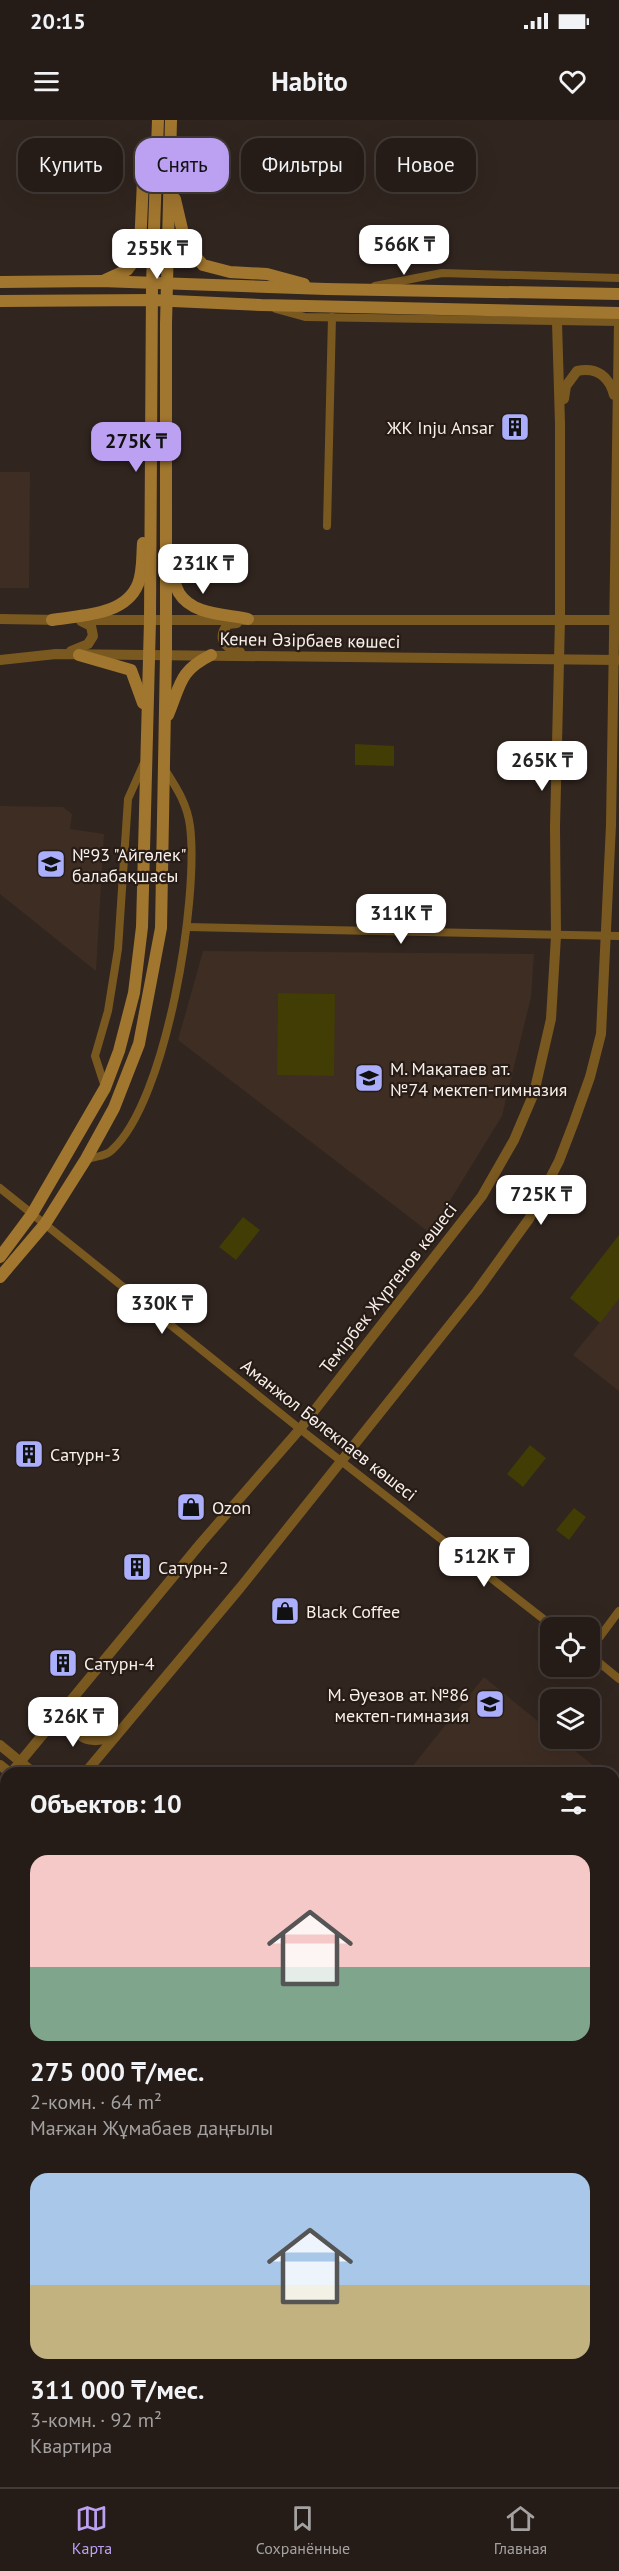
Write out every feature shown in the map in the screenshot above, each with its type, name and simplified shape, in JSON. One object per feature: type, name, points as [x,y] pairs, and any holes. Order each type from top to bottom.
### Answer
[{"type":"main road","points":[[158,120],[158,138]]},
{"type":"main road","points":[[171,120],[171,138]]},
{"type":"main road","points":[[101,281],[127,270],[134,261],[140,247],[142,192]]},
{"type":"main road","points":[[0,1257],[32,1214],[105,1088],[119,1051],[134,993],[142,927],[147,654],[150,620],[152,284],[156,192]]},
{"type":"main road","points":[[0,1278],[45,1224],[86,1159],[114,1108],[139,1044],[161,928],[166,654],[166,301],[171,192]]},
{"type":"main road","points":[[174,192],[186,246],[203,265],[230,272],[267,274],[326,289]]},
{"type":"main road","points":[[153,262],[162,266],[169,264]]},
{"type":"main road","points":[[0,282],[101,281],[355,290],[619,294]]},
{"type":"main road","points":[[0,301],[152,300],[261,305],[619,313]]},
{"type":"main road","points":[[52,620],[103,612],[130,599],[139,583],[151,497]]},
{"type":"main road","points":[[165,563],[175,578],[178,592],[198,610],[250,620]]},
{"type":"main road","points":[[80,655],[130,670],[144,706],[146,742]]},
{"type":"main road","points":[[164,725],[181,680],[188,669],[211,655]]},
{"type":"street","points":[[355,290],[442,273],[619,278]]},
{"type":"street","points":[[90,1767],[240,1588],[477,1291],[529,1219],[559,1161],[590,1077],[601,1034],[616,660],[616,407],[619,322],[305,316],[261,305]]},
{"type":"street","points":[[327,526],[332,317]]},
{"type":"street","points":[[557,322],[560,424]]},
{"type":"street","points":[[560,424],[566,386],[577,371],[590,368],[602,373],[611,384],[616,407]]},
{"type":"street","name":"Темірбек Жүргенов көшесі","points":[[16,1767],[201,1543],[300,1429],[482,1196],[514,1140],[534,1093],[551,1019],[556,936],[560,424]]},
{"type":"street","points":[[0,619],[150,620]]},
{"type":"street","name":"Кенен Әзірбаев көшесі","points":[[150,620],[616,619]]},
{"type":"street","points":[[56,654],[80,649],[92,640],[91,626],[87,622],[74,620]]},
{"type":"street","points":[[250,620],[228,624],[222,634],[223,642],[228,648],[238,652],[266,657]]},
{"type":"street","name":"Кенен Әзірбаев көшесі","points":[[0,660],[56,654],[166,654],[616,660]]},
{"type":"street","points":[[105,1088],[95,1056],[108,1011],[118,949],[128,799],[145,760]]},
{"type":"street","points":[[86,1159],[111,1152],[131,1127],[146,1095],[175,1003],[187,927],[190,828],[183,798],[163,765]]},
{"type":"street","points":[[187,927],[619,936]]},
{"type":"street","name":"Аманжол Бөлекпаев көшесі","points":[[0,1188],[300,1429],[541,1617]]},
{"type":"street","points":[[600,1637],[619,1611]]},
{"type":"street","points":[[600,1663],[619,1679]]},
{"type":"street","points":[[69,1703],[72,1722],[81,1737],[90,1741],[115,1737]]},
{"type":"street","points":[[0,1745],[27,1767]]},
{"type":"shaded area","points":[[0,472],[30,472],[29,588],[0,588]]},
{"type":"shaded area","points":[[355,744],[394,746],[394,766],[355,765]]},
{"type":"shaded area","name":"№93 \"Айгөлек\" балабақшасы","points":[[0,806],[63,807],[72,814],[70,829],[104,834],[96,971],[0,894]]},
{"type":"shaded area","name":"М. Мақатаев ат. №74 мектеп-гимназия","points":[[203,951],[534,954],[531,997],[502,1116],[430,1233],[178,1040]]},
{"type":"shaded area","points":[[278,993],[335,994],[334,1076],[277,1075]]},
{"type":"shaded area","points":[[243,1217],[260,1230],[236,1260],[219,1247]]},
{"type":"shaded area","points":[[619,1235],[619,1299],[600,1323],[570,1298]]},
{"type":"shaded area","points":[[619,1299],[619,1391],[573,1355]]},
{"type":"shaded area","points":[[530,1445],[546,1458],[523,1487],[507,1474]]},
{"type":"shaded area","points":[[574,1508],[586,1517],[569,1540],[556,1530]]},
{"type":"shaded area","name":"М. Әуезов ат. №86 мектеп-гимназия","points":[[484,1677],[540,1723],[540,1749],[573,1749],[595,1767],[412,1767]]},
{"type":"place","name":"ЖК Inju Ansar","points":[[515,427]]},
{"type":"place","name":"№93 \"Айгөлек\" балабақшасы","points":[[51,864]]},
{"type":"place","name":"М. Мақатаев ат. №74 мектеп-гимназия","points":[[369,1078]]},
{"type":"place","name":"Сатурн-3","points":[[29,1454]]},
{"type":"place","name":"Ozon","points":[[191,1507]]},
{"type":"place","name":"Сатурн-2","points":[[137,1567]]},
{"type":"place","name":"Black Coffee","points":[[285,1611]]},
{"type":"place","name":"Сатурн-4","points":[[63,1663]]},
{"type":"place","name":"М. Әуезов ат. №86 мектеп-гимназия","points":[[490,1704]]}]
